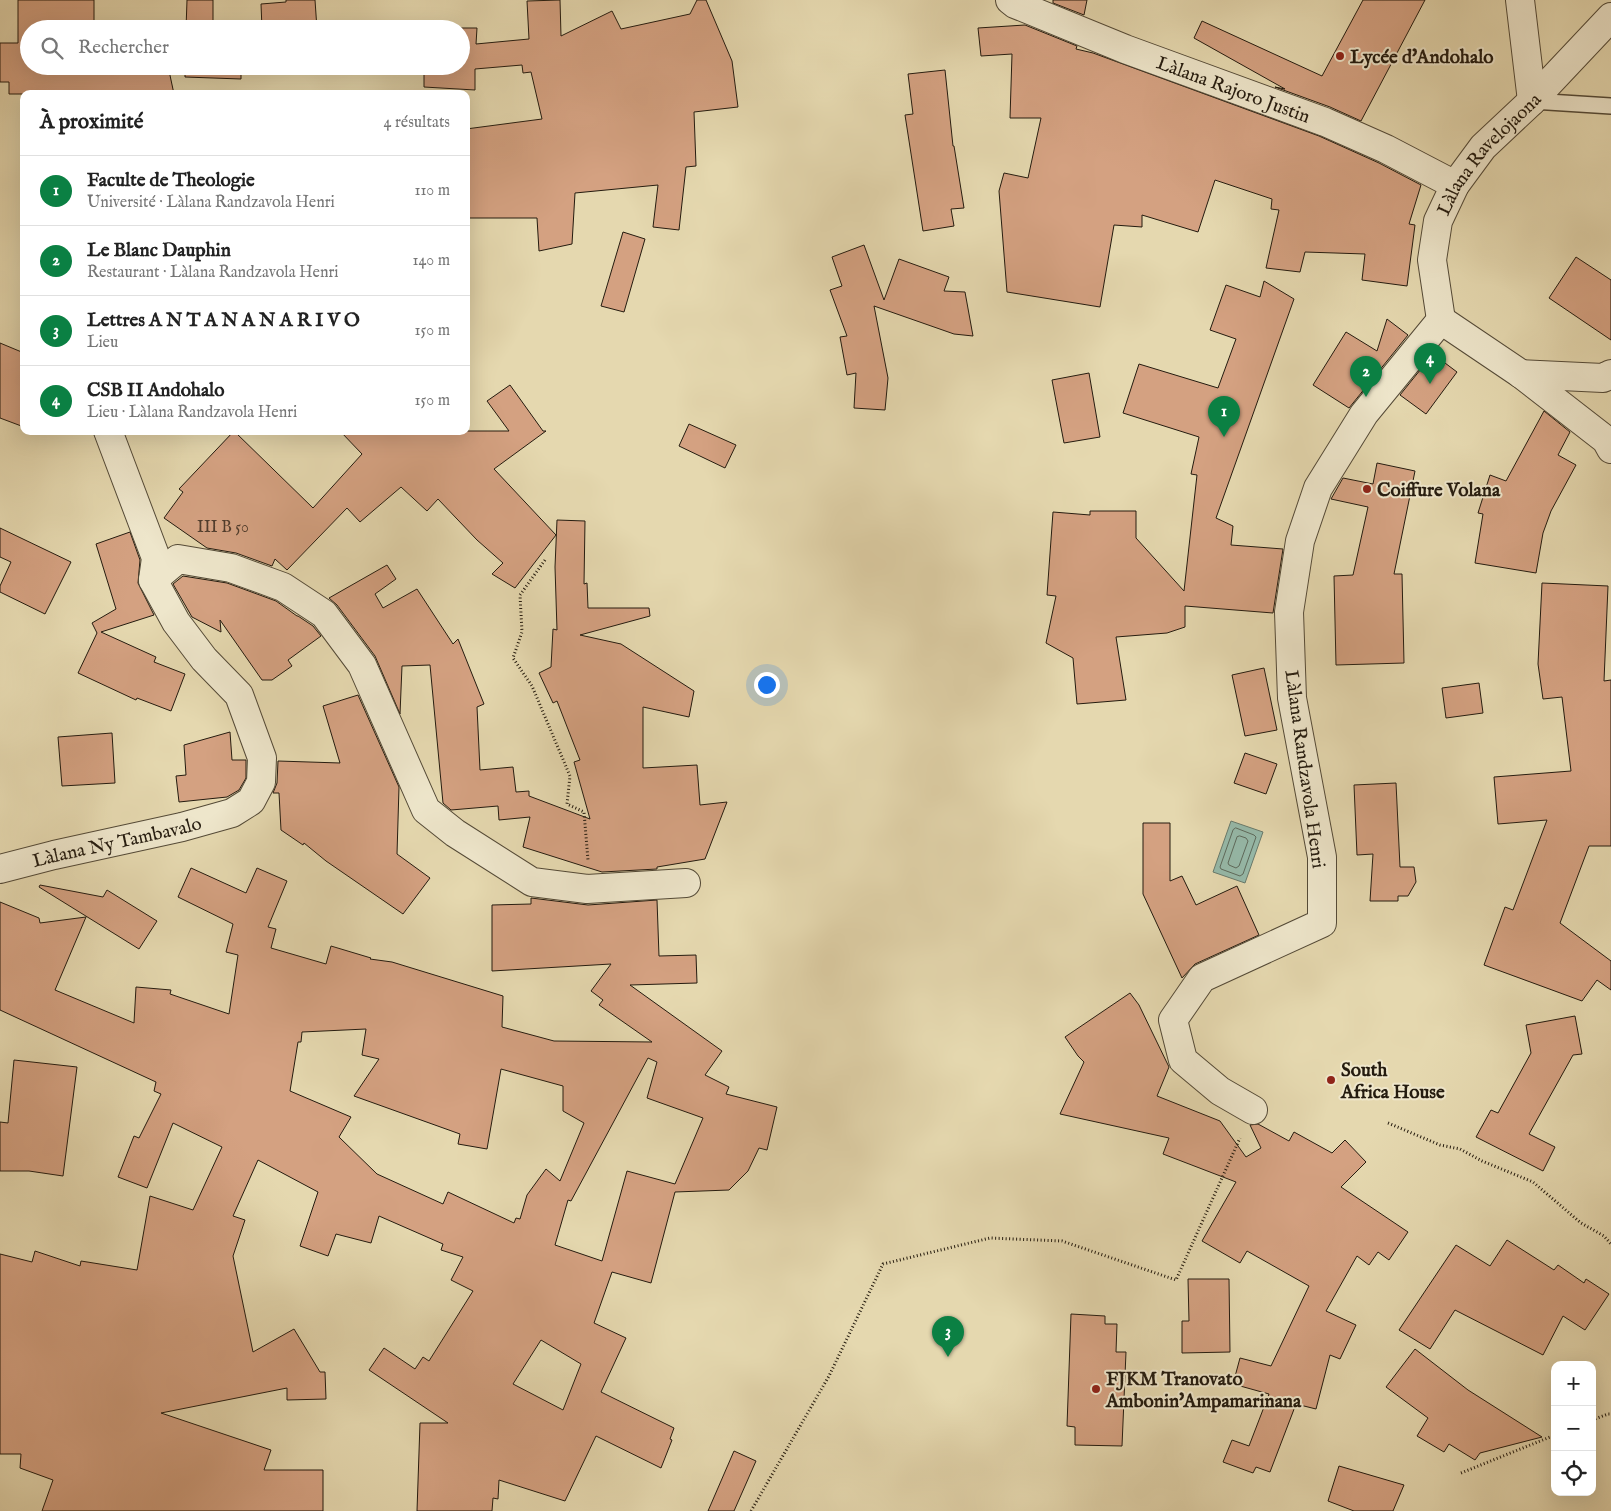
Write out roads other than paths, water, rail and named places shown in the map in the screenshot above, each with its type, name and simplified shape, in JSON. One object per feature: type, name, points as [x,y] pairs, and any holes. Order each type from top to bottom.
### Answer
[{"type":"street","name":"Làlana Rajoro Justin","points":[[1010,0],[1015,4],[1125,49],[1325,122],[1386,149],[1455,185]]},
{"type":"street","points":[[1520,0],[1532,101]]},
{"type":"street","name":"Làlana Ravelojaona","points":[[1441,320],[1432,260],[1438,221],[1455,185],[1483,147],[1532,101],[1611,17]]},
{"type":"street","points":[[1441,320],[1521,374],[1609,442]]},
{"type":"street","name":"Làlana Randzavola Henri","points":[[1253,1110],[1220,1091],[1183,1060],[1174,1020],[1202,978],[1322,923],[1322,857],[1292,698],[1289,612],[1300,542],[1318,488],[1364,414],[1441,320]]},
{"type":"street","points":[[1521,374],[1603,378],[1611,374]]},
{"type":"street","points":[[110,435],[156,558],[152,580]]},
{"type":"street","points":[[152,580],[178,559],[231,568],[283,586],[324,614],[362,665],[426,810],[455,833],[532,882],[588,889],[686,883]]},
{"type":"street","name":"Làlana Ny Tambavalo","points":[[0,869],[232,814],[251,801],[261,782],[262,758],[239,694],[204,659],[176,622],[152,580]]},
{"type":"lane","points":[[1532,101],[1611,106]]},
{"type":"water","points":[[1231,821],[1263,832],[1245,883],[1213,872]]},
{"type":"place","name":"Lycée d'Andohalo","points":[[1340,56]]},
{"type":"place","name":"CSB II Andohalo","points":[[1430,384]]},
{"type":"place","name":"Le Blanc Dauphin","points":[[1366,397]]},
{"type":"place","name":"Faculte de Theologie","points":[[1224,437]]},
{"type":"place","name":"Coiffure Volana","points":[[1367,489]]},
{"type":"place","name":"South Africa House","points":[[1331,1080]]},
{"type":"place","name":"Lettres A N T A N A N A R I V O","points":[[948,1357]]},
{"type":"place","name":"FJKM Tranovato Ambonin'Ampamarinana","points":[[1096,1389]]}]
